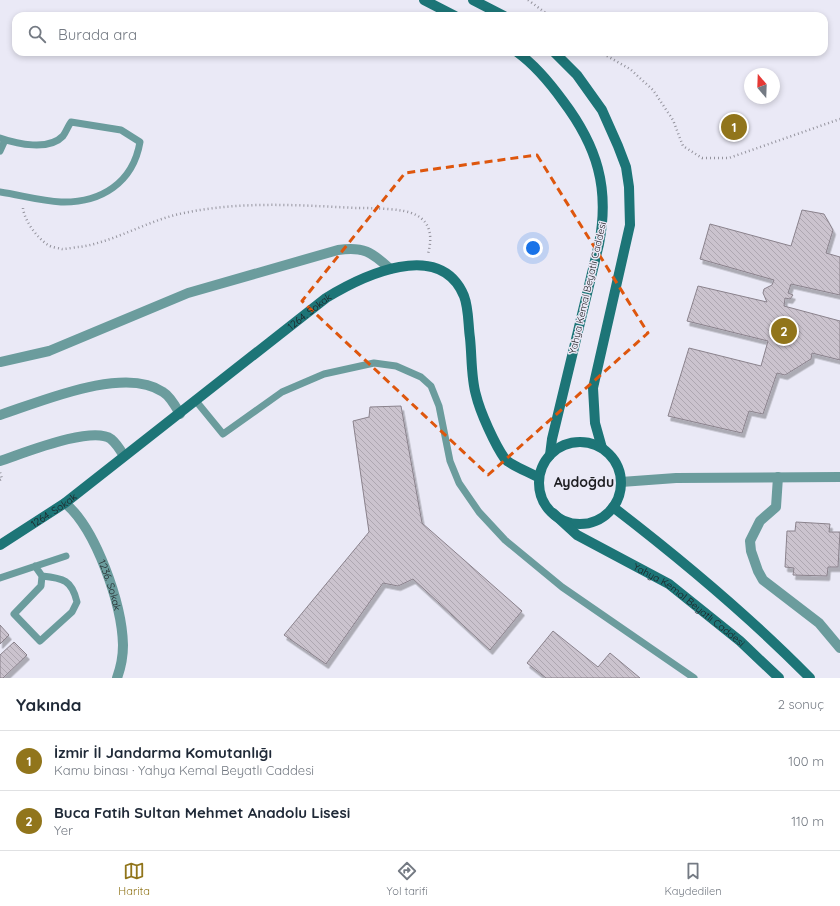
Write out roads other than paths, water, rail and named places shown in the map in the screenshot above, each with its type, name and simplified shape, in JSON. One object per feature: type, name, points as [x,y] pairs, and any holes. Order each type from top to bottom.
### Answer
[{"type":"main road","points":[[424,0],[447,12]]},
{"type":"main road","points":[[473,0],[496,12]]},
{"type":"main road","name":"Yahya Kemal Beyatlı Caddesi","points":[[521,56],[552,86],[582,127],[597,162],[604,206],[603,224],[599,244],[552,439],[550,455]]},
{"type":"main road","points":[[558,56],[578,75],[602,110],[626,167],[629,187],[630,225],[593,388],[595,423],[602,448]]},
{"type":"main road","name":"1264. Sokak","points":[[0,545],[65,503],[326,298],[356,281],[390,269],[408,266],[426,266],[443,272],[451,278],[464,296],[467,307],[476,395],[488,426],[506,460],[539,478]]},
{"type":"main road","points":[[575,442],[590,443],[602,448],[612,457],[619,469],[621,482],[619,495],[613,507],[603,517],[591,522],[571,522],[553,514],[542,497],[539,478],[543,465],[550,455],[562,446],[575,442]]},
{"type":"main road","points":[[613,507],[649,535],[754,624],[810,678]]},
{"type":"main road","name":"Yahya Kemal Beyatlı Caddesi","points":[[553,514],[577,535],[669,584],[740,641],[779,678]]},
{"type":"street","points":[[3,363],[49,351],[188,293],[338,250],[359,248],[378,258],[390,269]]},
{"type":"street","points":[[0,415],[87,387],[125,382],[147,386],[164,392],[180,414]]},
{"type":"street","points":[[0,461],[52,444],[91,435],[106,436],[112,439],[124,456]]},
{"type":"street","points":[[778,477],[776,506],[760,521],[750,541],[754,561],[763,580],[819,623],[840,648]]},
{"type":"street","points":[[621,482],[676,478],[840,477]]},
{"type":"street","name":"1236. Sokak","points":[[65,503],[75,511],[99,552],[113,593],[123,643],[122,663],[117,678]]},
{"type":"lane","points":[[0,150],[3,139],[27,144],[50,143],[63,136],[71,122],[120,130],[140,142],[137,157],[128,173],[116,186],[100,195],[80,200],[60,202],[0,192]]},
{"type":"lane","points":[[196,401],[223,434],[282,392],[324,374],[374,363],[396,366],[421,377],[431,386],[439,406],[450,461],[459,483],[479,512],[505,540],[562,587],[694,678]]},
{"type":"lane","points":[[0,578],[66,556]]},
{"type":"lane","points":[[35,566],[42,576],[41,586],[14,614],[40,641],[72,612],[77,602],[75,592],[70,584],[61,579],[42,576]]},
{"type":"place","name":"İzmir İl Jandarma Komutanlığı","points":[[734,127]]},
{"type":"place","name":"Buca Fatih Sultan Mehmet Anadolu Lisesi","points":[[784,331]]},
{"type":"district","name":"Aydoğdu","points":[[584,482]]}]
